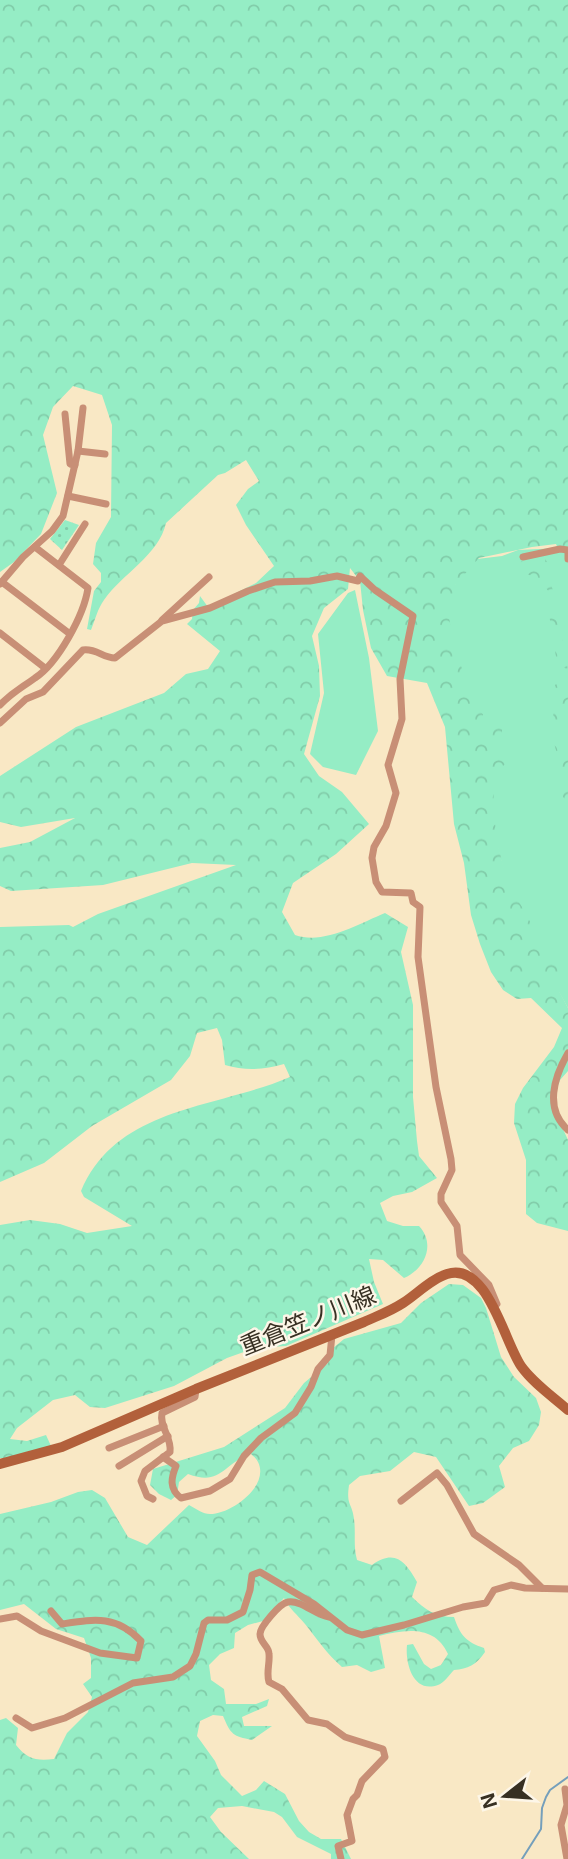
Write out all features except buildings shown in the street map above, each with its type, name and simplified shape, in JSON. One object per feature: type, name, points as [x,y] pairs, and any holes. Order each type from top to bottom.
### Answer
[{"type":"main road","name":"重倉笠ノ川線","points":[[0,1464],[62,1447],[196,1389],[392,1310],[450,1273],[464,1273],[478,1282],[523,1369],[568,1410]]},
{"type":"street","points":[[71,634],[1,583],[23,556],[52,531],[63,516],[78,451],[83,408]]},
{"type":"street","points":[[65,414],[70,464],[75,465]]},
{"type":"street","points":[[78,451],[105,454]]},
{"type":"street","points":[[68,496],[106,504]]},
{"type":"street","points":[[59,565],[85,524]]},
{"type":"street","points":[[0,705],[15,690],[37,678],[46,668],[71,634],[88,588],[35,547]]},
{"type":"street","points":[[523,557],[560,549],[568,550],[568,559]]},
{"type":"street","points":[[162,621],[210,608],[275,582],[310,581],[338,576],[358,581],[360,576],[412,616],[400,679],[402,719],[388,765],[396,793],[372,858],[376,882],[382,892],[411,893],[413,902],[420,907],[418,957],[436,1087],[452,1170],[441,1194],[441,1202],[457,1226],[460,1255],[489,1285],[497,1304],[492,1307]]},
{"type":"street","points":[[0,723],[26,699],[43,692],[83,650],[95,649],[108,657],[115,657],[162,621],[209,577]]},
{"type":"street","points":[[0,633],[46,668]]},
{"type":"street","points":[[568,1053],[559,1070],[553,1104],[560,1122],[568,1130]]},
{"type":"street","points":[[163,1457],[176,1466],[171,1484],[181,1498],[210,1490],[230,1479],[244,1456],[261,1438],[295,1413],[311,1387],[318,1369],[330,1355],[332,1335]]},
{"type":"street","points":[[153,1499],[146,1496],[141,1481],[145,1471],[170,1452],[162,1413],[195,1397],[196,1389]]},
{"type":"street","points":[[109,1448],[163,1426]]},
{"type":"street","points":[[119,1466],[168,1436]]},
{"type":"street","points":[[401,1501],[437,1473],[447,1485],[474,1534],[519,1565],[543,1589]]},
{"type":"street","points":[[16,1718],[32,1728],[65,1718],[133,1683],[173,1677],[190,1666],[204,1623],[208,1620],[228,1620],[243,1612],[252,1575],[260,1572],[314,1604],[348,1630],[362,1634],[371,1634],[463,1606],[486,1603],[494,1590],[511,1586],[568,1589]]},
{"type":"street","points":[[330,1617],[320,1616],[291,1601],[284,1602],[261,1628],[260,1633],[269,1652],[268,1679],[282,1689],[304,1717],[313,1722],[327,1724],[345,1737],[383,1749],[385,1757],[362,1781],[353,1799],[347,1815],[352,1841],[338,1846],[341,1859]]},
{"type":"street","points":[[0,1619],[17,1616],[41,1632],[100,1653],[137,1658],[141,1642],[132,1632],[103,1619],[62,1624],[51,1611]]},
{"type":"street","points":[[565,1789],[567,1805],[561,1825],[568,1859]]},
{"type":"green space","points":[[0,0],[568,0],[568,571],[556,544],[479,558],[456,584],[448,610],[471,701],[483,714],[483,726],[491,729],[492,719],[502,724],[502,735],[491,745],[490,754],[493,759],[500,757],[505,764],[497,772],[498,777],[494,778],[494,817],[501,857],[513,891],[538,938],[544,947],[555,954],[562,977],[559,991],[568,1008],[568,1071],[560,1080],[555,1095],[557,1116],[568,1140],[568,1231],[537,1223],[526,1214],[526,1160],[514,1123],[515,1104],[523,1088],[554,1047],[562,1028],[531,998],[517,999],[503,990],[491,972],[471,915],[464,863],[454,824],[445,727],[427,683],[387,676],[371,648],[360,581],[350,568],[348,589],[324,608],[312,636],[319,666],[320,696],[304,754],[319,776],[342,792],[369,824],[336,854],[293,883],[282,912],[295,935],[306,937],[341,932],[385,913],[408,927],[401,952],[413,1005],[413,1097],[417,1141],[419,1156],[437,1178],[412,1192],[393,1196],[380,1203],[387,1221],[403,1226],[419,1226],[427,1240],[426,1255],[418,1269],[404,1278],[383,1260],[369,1259],[383,1304],[286,1346],[255,1348],[227,1358],[174,1386],[105,1408],[90,1407],[75,1395],[53,1400],[17,1428],[10,1439],[27,1441],[46,1435],[51,1446],[21,1459],[0,1458],[0,1225],[30,1220],[60,1224],[87,1233],[132,1226],[84,1197],[81,1191],[97,1163],[118,1142],[143,1126],[171,1114],[290,1077],[284,1064],[255,1069],[225,1065],[222,1040],[217,1028],[197,1033],[190,1056],[171,1080],[92,1126],[44,1163],[0,1182],[0,927],[73,927],[98,914],[236,865],[192,863],[103,885],[11,891],[0,886],[0,848],[30,842],[75,818],[21,827],[0,822],[0,776],[76,727],[164,693],[186,674],[208,669],[220,651],[187,624],[192,619],[200,596],[208,607],[256,583],[274,566],[236,505],[248,489],[259,481],[246,460],[218,475],[166,523],[156,545],[104,600],[91,630],[87,629],[94,591],[101,582],[101,573],[93,564],[96,543],[111,517],[112,425],[102,395],[73,386],[53,407],[43,435],[57,493],[41,534],[14,562],[0,572]]},
{"type":"green space","points":[[65,520],[79,525],[62,550],[50,539]]},
{"type":"green space","points":[[561,548],[568,556],[568,1008],[559,992],[558,972],[536,943],[507,883],[445,640],[449,597],[457,581],[477,559],[502,556],[518,550]]},
{"type":"green space","points":[[544,557],[553,592],[550,593],[537,577],[510,570],[509,567],[525,560]]},
{"type":"green space","points":[[355,590],[369,658],[378,731],[356,775],[323,767],[310,754],[324,693],[318,634],[348,593]]},
{"type":"green space","points":[[548,600],[555,601],[568,670],[562,666],[557,671],[550,665],[556,657],[548,608]]},
{"type":"green space","points":[[560,681],[568,690],[568,718],[564,717],[559,725],[568,755],[568,805],[562,795],[565,789],[559,782],[560,769],[552,728],[555,685]]},
{"type":"green space","points":[[449,1284],[463,1285],[481,1298],[501,1357],[514,1377],[536,1398],[541,1412],[539,1425],[529,1441],[513,1448],[499,1466],[505,1487],[483,1503],[469,1506],[436,1457],[414,1452],[390,1471],[360,1476],[349,1485],[348,1497],[354,1519],[357,1560],[372,1565],[380,1560],[393,1558],[404,1563],[417,1582],[412,1597],[431,1612],[454,1617],[464,1637],[484,1648],[485,1652],[471,1666],[454,1670],[440,1684],[429,1687],[422,1685],[412,1675],[407,1660],[407,1645],[413,1644],[424,1664],[431,1669],[441,1665],[448,1654],[436,1638],[428,1634],[409,1631],[379,1636],[385,1668],[371,1672],[357,1665],[342,1667],[284,1598],[263,1621],[248,1625],[235,1633],[234,1648],[220,1654],[209,1665],[211,1680],[224,1689],[226,1704],[256,1704],[269,1699],[267,1706],[242,1717],[244,1726],[272,1726],[252,1740],[233,1734],[223,1716],[213,1715],[200,1721],[197,1736],[215,1761],[221,1775],[242,1796],[256,1790],[264,1781],[285,1794],[299,1821],[309,1832],[321,1839],[341,1839],[351,1859],[331,1859],[331,1854],[297,1837],[282,1817],[274,1812],[242,1806],[218,1808],[210,1817],[221,1832],[249,1859],[0,1859],[0,1720],[6,1718],[18,1728],[16,1745],[28,1756],[42,1760],[54,1759],[67,1733],[88,1712],[92,1697],[83,1684],[91,1678],[91,1658],[84,1638],[56,1629],[24,1604],[0,1610],[0,1514],[92,1490],[105,1498],[128,1537],[147,1545],[189,1505],[207,1514],[219,1513],[238,1504],[254,1489],[259,1480],[258,1462],[250,1453],[214,1476],[207,1478],[188,1474],[179,1482],[177,1495],[171,1500],[150,1485],[153,1469],[224,1447],[285,1408],[304,1383],[328,1363],[332,1349],[344,1339],[401,1323],[421,1303]]},
{"type":"waterway","points":[[522,1859],[541,1829],[542,1808],[546,1797],[550,1790],[568,1777]]}]
